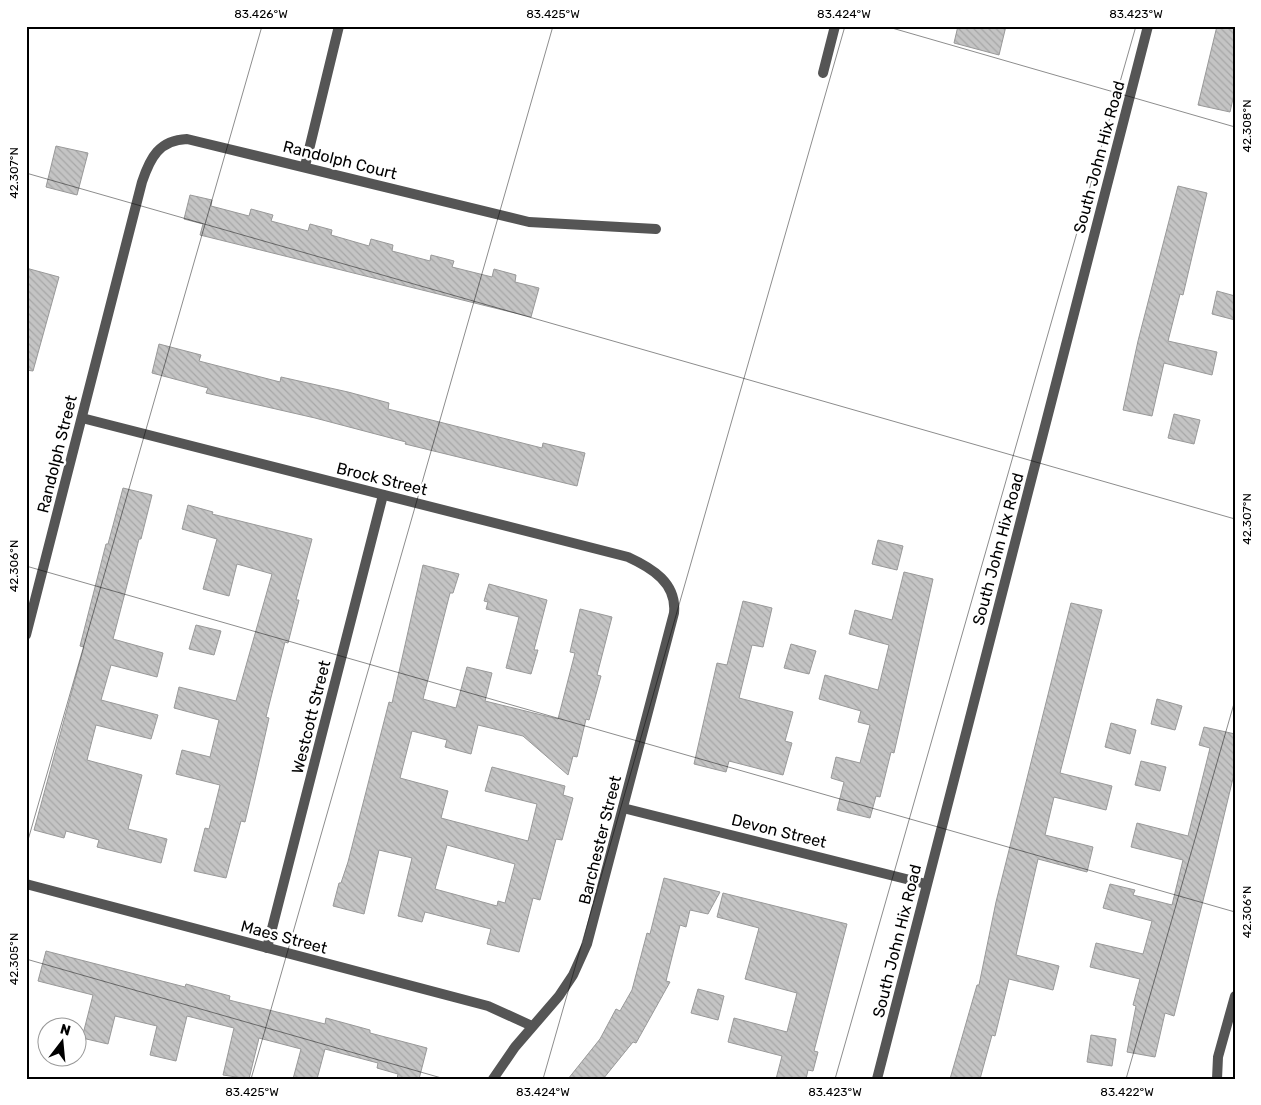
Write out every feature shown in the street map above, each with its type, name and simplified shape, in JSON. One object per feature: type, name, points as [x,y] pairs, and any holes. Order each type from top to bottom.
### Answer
[{"type":"street","points":[[305,166],[339,26]]},
{"type":"street","points":[[823,73],[835,26]]},
{"type":"street","name":"South John Hix Road","points":[[877,1079],[1148,26]]},
{"type":"street","name":"Randolph Court","points":[[116,281],[148,165],[161,146],[177,139],[187,138],[529,222],[656,229]]},
{"type":"street","name":"Randolph Street","points":[[26,635],[116,281]]},
{"type":"street","name":"Brock Street","points":[[82,418],[628,557],[646,565],[667,584]]},
{"type":"street","name":"Westcott Street","points":[[268,948],[383,495]]},
{"type":"street","name":"Barchester Street","points":[[493,1079],[532,1026],[559,996],[573,975],[587,944],[674,613],[674,595],[667,584]]},
{"type":"street","name":"Devon Street","points":[[623,808],[926,884]]},
{"type":"street","name":"Maes Street","points":[[26,884],[488,1006],[532,1026]]},
{"type":"street","points":[[1217,1079],[1218,1057],[1235,996]]},
{"type":"building","points":[[958,26],[1006,26],[999,55],[954,43]]},
{"type":"building","points":[[1217,26],[1235,26],[1235,90],[1230,112],[1198,105]]},
{"type":"building","points":[[56,146],[88,153],[77,195],[46,187]]},
{"type":"building","points":[[1178,186],[1207,193],[1183,295],[1180,294],[1168,341],[1217,352],[1212,375],[1164,363],[1152,416],[1123,410],[1138,341]]},
{"type":"building","points":[[190,195],[212,200],[211,206],[249,216],[251,209],[273,215],[271,221],[308,231],[310,224],[332,230],[331,235],[369,246],[371,239],[393,245],[392,251],[430,261],[431,255],[454,261],[452,267],[492,277],[494,269],[516,275],[515,282],[539,288],[531,317],[200,235],[203,224],[184,219]]},
{"type":"building","points":[[26,268],[59,277],[33,371],[26,370]]},
{"type":"building","points":[[1217,291],[1235,296],[1235,320],[1212,314]]},
{"type":"building","points":[[159,344],[201,355],[199,361],[280,382],[281,377],[348,392],[389,403],[388,409],[542,448],[543,443],[585,453],[577,486],[405,444],[406,442],[315,418],[206,393],[208,388],[152,373]]},
{"type":"building","points":[[1174,414],[1200,420],[1194,444],[1168,438]]},
{"type":"building","points":[[123,488],[152,495],[113,639],[163,653],[157,677],[111,665],[101,700],[158,715],[151,739],[96,725],[87,760],[142,775],[128,829],[167,839],[161,863],[97,847],[99,840],[66,831],[64,838],[34,830],[84,647],[80,646],[106,544],[108,544]]},
{"type":"building","points":[[188,505],[213,512],[212,514],[312,539],[296,600],[299,600],[288,643],[285,642],[266,717],[269,718],[245,822],[241,821],[226,878],[194,871],[205,828],[209,829],[220,785],[176,774],[182,750],[210,757],[219,720],[174,708],[179,687],[236,701],[272,574],[237,564],[229,596],[203,589],[217,539],[182,529]]},
{"type":"building","points":[[878,540],[903,546],[897,570],[872,564]]},
{"type":"building","points":[[423,565],[459,574],[453,593],[450,593],[423,699],[456,708],[467,667],[492,673],[485,701],[558,719],[575,653],[570,652],[580,609],[612,617],[597,675],[601,676],[589,720],[586,719],[577,757],[573,756],[568,775],[523,736],[478,725],[471,754],[445,747],[447,740],[412,731],[400,778],[448,791],[441,818],[528,841],[537,804],[485,791],[492,767],[565,786],[563,795],[573,798],[562,840],[556,839],[540,900],[533,898],[519,952],[487,944],[491,929],[425,912],[422,922],[398,916],[412,858],[379,850],[364,914],[333,906],[339,883],[341,883],[348,862],[389,702],[392,703]],"holes":[[[447,845],[515,864],[505,903],[498,901],[497,906],[435,889]]]},
{"type":"building","points":[[904,572],[933,579],[894,753],[891,752],[880,797],[876,796],[870,818],[837,810],[844,782],[831,778],[836,757],[860,763],[870,725],[858,722],[861,711],[819,699],[825,675],[878,690],[889,645],[849,634],[855,610],[892,620]]},
{"type":"building","points":[[489,584],[547,600],[534,650],[538,650],[531,674],[506,668],[519,617],[486,609],[488,602],[484,601]]},
{"type":"building","points":[[743,601],[772,608],[763,647],[752,645],[739,698],[793,712],[785,741],[792,743],[783,775],[729,761],[726,772],[694,764],[717,663],[727,665]]},
{"type":"building","points":[[1071,603],[1102,610],[1060,773],[1112,786],[1106,810],[1054,797],[1045,835],[1093,847],[1087,872],[1038,859],[1016,955],[1059,966],[1053,990],[1009,979],[995,1036],[992,1035],[980,1079],[950,1079],[977,985],[979,985],[996,902]]},
{"type":"building","points":[[196,625],[221,631],[214,655],[189,649]]},
{"type":"building","points":[[791,644],[816,651],[809,674],[784,668]]},
{"type":"building","points":[[1157,699],[1182,706],[1175,730],[1151,724]]},
{"type":"building","points":[[1111,723],[1136,730],[1130,754],[1105,747]]},
{"type":"building","points":[[1204,727],[1235,734],[1235,770],[1174,1016],[1165,1013],[1155,1057],[1127,1052],[1136,1006],[1133,1005],[1140,979],[1090,967],[1096,943],[1143,954],[1152,921],[1103,908],[1110,884],[1135,890],[1133,895],[1172,905],[1183,860],[1131,847],[1137,823],[1188,836],[1210,748],[1199,745]]},
{"type":"building","points":[[1141,761],[1166,767],[1160,791],[1135,785]]},
{"type":"building","points":[[664,878],[720,892],[708,914],[690,910],[686,927],[680,925],[666,981],[670,982],[636,1043],[633,1042],[603,1079],[568,1079],[600,1039],[616,1009],[620,1011],[632,990],[647,933],[650,934]]},
{"type":"building","points":[[723,893],[847,924],[814,1051],[818,1052],[813,1071],[808,1070],[806,1079],[776,1079],[782,1056],[728,1042],[734,1018],[787,1032],[797,993],[745,979],[759,928],[717,917]]},
{"type":"building","points":[[46,951],[185,987],[186,984],[230,996],[229,1000],[325,1024],[326,1018],[370,1030],[370,1033],[427,1048],[419,1079],[397,1079],[398,1074],[377,1068],[378,1063],[325,1049],[317,1079],[293,1079],[301,1049],[259,1038],[249,1079],[223,1075],[234,1028],[187,1016],[176,1061],[150,1055],[157,1026],[115,1016],[108,1044],[88,1039],[87,1018],[93,995],[38,981]]},
{"type":"building","points":[[698,989],[724,996],[718,1020],[691,1013]]},
{"type":"building","points":[[1091,1035],[1116,1039],[1112,1066],[1087,1062]]}]
